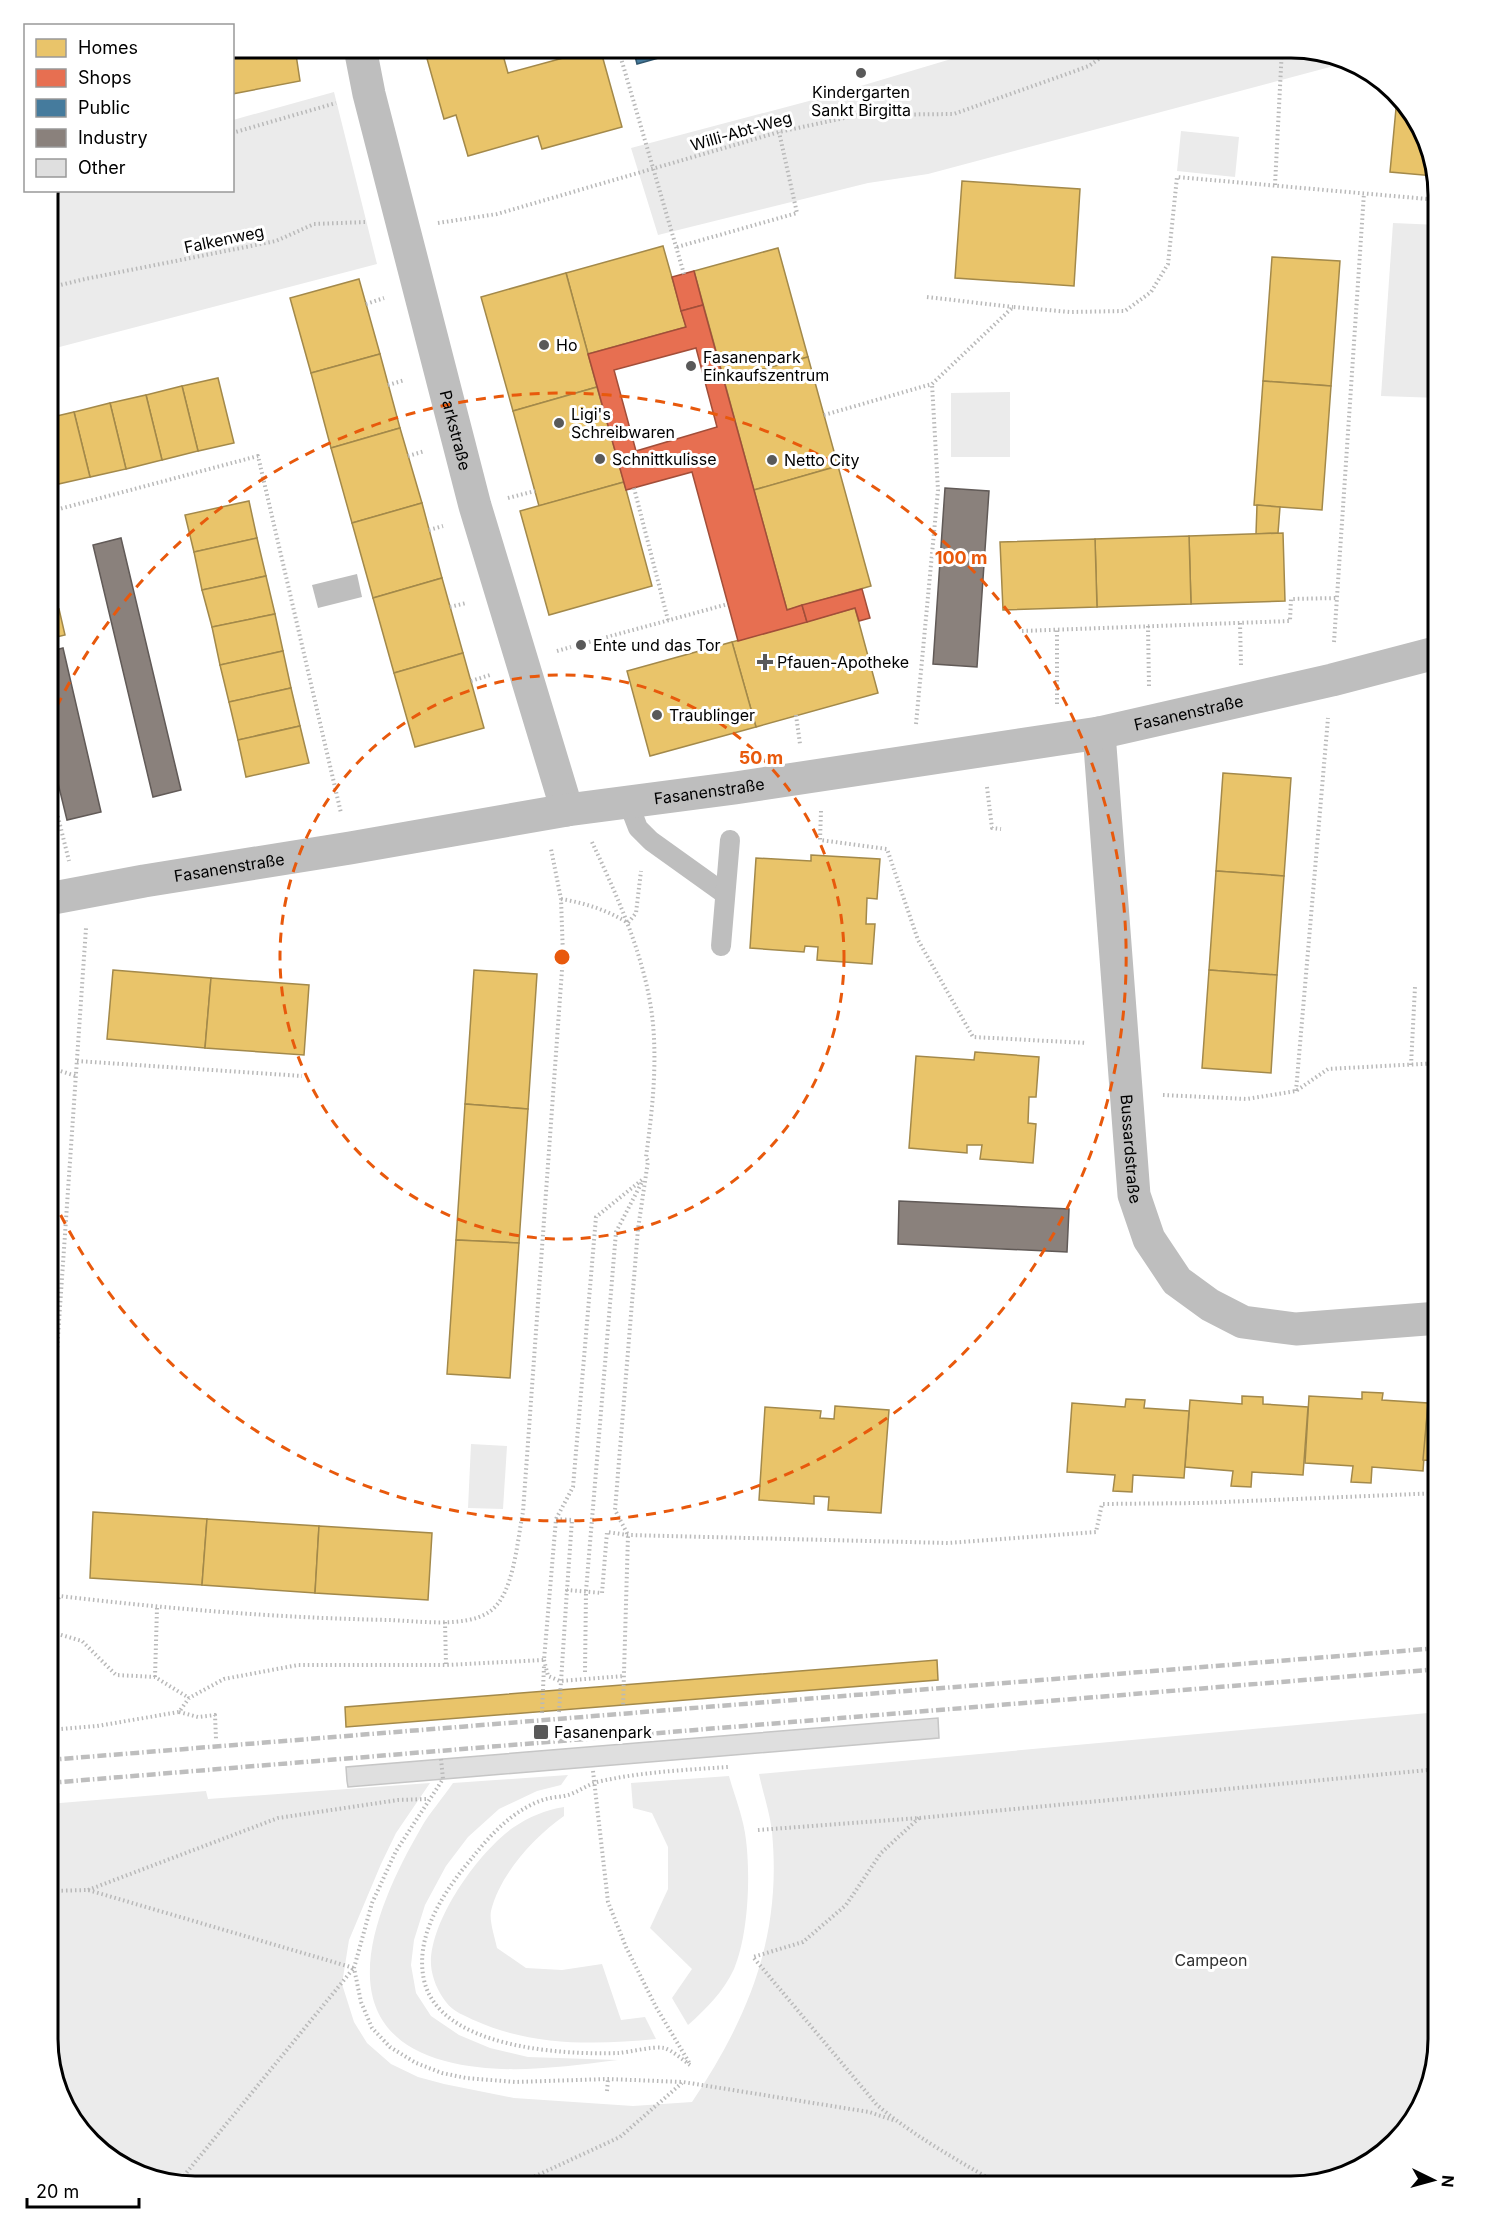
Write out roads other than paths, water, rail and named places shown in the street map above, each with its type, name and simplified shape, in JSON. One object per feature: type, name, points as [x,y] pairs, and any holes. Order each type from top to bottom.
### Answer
[{"type":"street","name":"Parkstraße","points":[[362,59],[369,94],[476,506],[567,810]]},
{"type":"street","name":"Fasanenstraße","points":[[71,894],[567,810],[823,775],[1099,733],[1332,680],[1428,655]]},
{"type":"street","name":"Bussardstraße","points":[[1099,733],[1134,1195],[1149,1239],[1177,1281],[1210,1305],[1243,1322],[1296,1329],[1428,1319]]},
{"type":"lane","points":[[628,802],[638,828],[651,842],[725,894]]},
{"type":"lane","points":[[722,946],[729,840]]},
{"type":"railway","points":[[58,1759],[1428,1649]]},
{"type":"railway","points":[[58,1782],[1428,1670]]},
{"type":"place","name":"Kindergarten Sankt Birgitta","points":[[861,73]]},
{"type":"place","name":"Ho","points":[[544,345]]},
{"type":"place","name":"Fasanenpark Einkaufszentrum","points":[[691,366]]},
{"type":"place","name":"Ligi's Schreibwaren","points":[[559,423]]},
{"type":"place","name":"Schnittkulisse","points":[[600,459]]},
{"type":"place","name":"Netto City","points":[[772,460]]},
{"type":"place","name":"Ente und das Tor","points":[[581,645]]},
{"type":"place","name":"Pfauen-Apotheke","points":[[765,662]]},
{"type":"place","name":"Traublinger","points":[[657,715]]},
{"type":"place","name":"Fasanenpark","points":[[541,1732]]},
{"type":"park label","name":"Campeon","points":[[1211,1960]]}]
